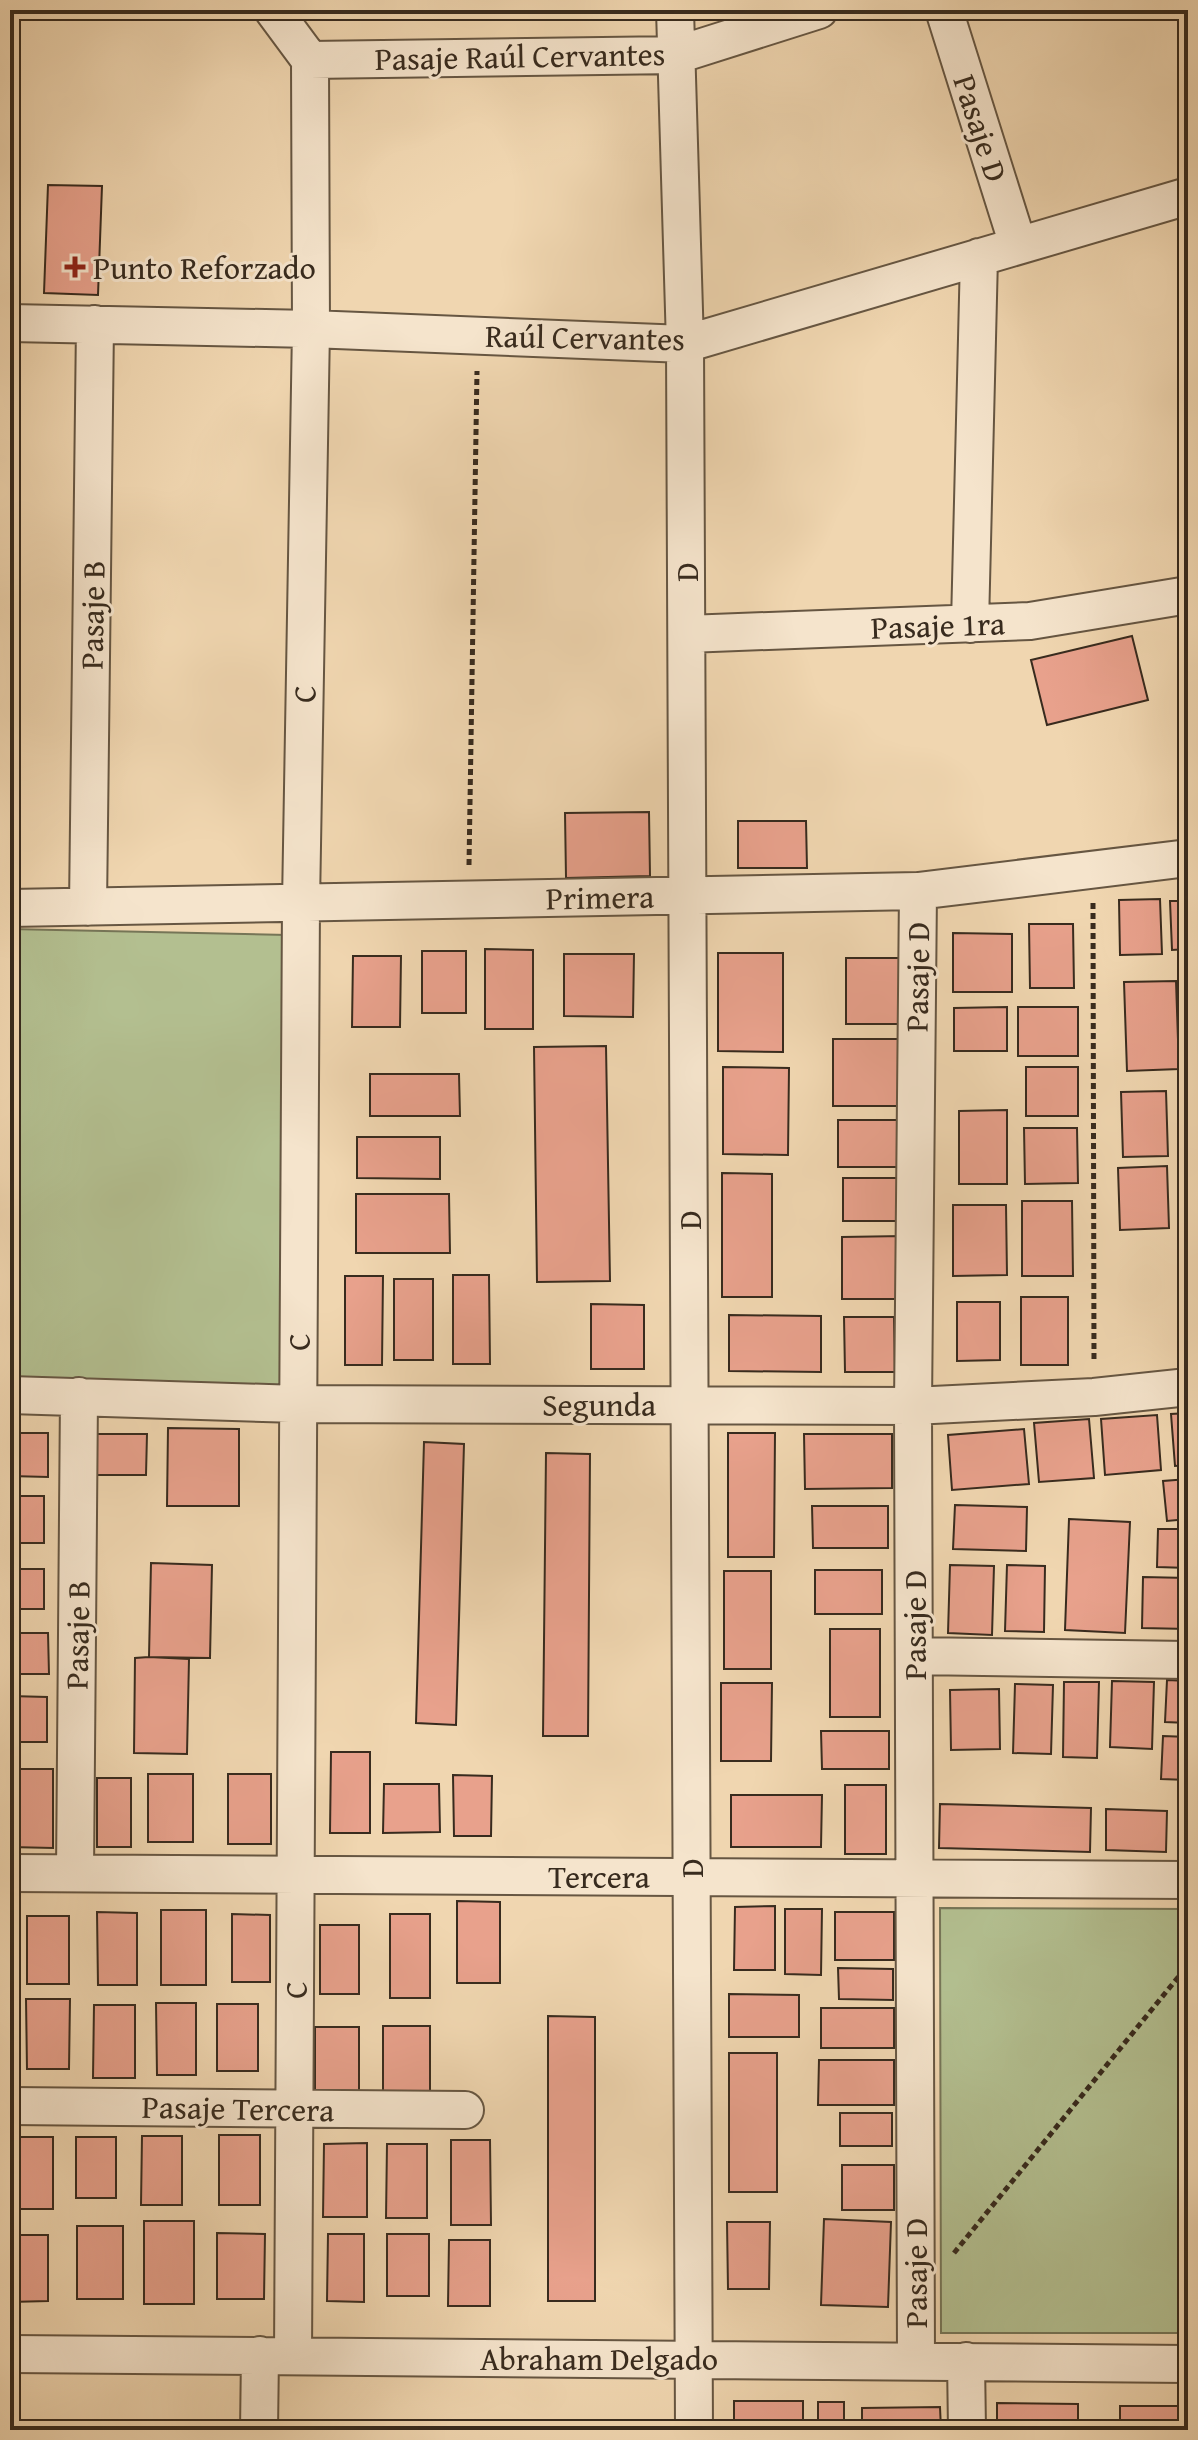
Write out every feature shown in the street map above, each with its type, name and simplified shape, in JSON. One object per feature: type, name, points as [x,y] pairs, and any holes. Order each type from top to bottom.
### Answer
[{"type":"street","points":[[273,10],[310,60]]},
{"type":"street","name":"D","points":[[675,10],[685,344],[694,2430]]},
{"type":"street","name":"Pasaje Raúl Cervantes","points":[[310,60],[677,55],[819,10]]},
{"type":"street","name":"Pasaje D","points":[[944,10],[1018,245]]},
{"type":"street","name":"C","points":[[259,2430],[276,2356],[294,2109],[301,903],[311,329],[310,60]]},
{"type":"street","name":"Raúl Cervantes","points":[[10,323],[477,334],[685,344],[1188,196]]},
{"type":"street","points":[[970,624],[979,257]]},
{"type":"street","name":"Pasaje B","points":[[88,907],[95,324]]},
{"type":"street","name":"Pasaje 1ra","points":[[687,634],[1030,621],[1188,595]]},
{"type":"street","name":"Primera","points":[[10,908],[918,891],[1188,858]]},
{"type":"street","name":"Pasaje D","points":[[916,2360],[913,1406],[918,891]]},
{"type":"street","name":"Segunda","points":[[10,1395],[298,1404],[913,1406],[1094,1397],[1188,1387]]},
{"type":"street","name":"Pasaje B","points":[[75,1873],[79,1396]]},
{"type":"street","points":[[914,1656],[1188,1660]]},
{"type":"street","name":"Tercera","points":[[10,1873],[1188,1880]]},
{"type":"street","name":"Pasaje Tercera","points":[[10,2106],[465,2110]]},
{"type":"street","name":"Abraham Delgado","points":[[10,2354],[1188,2364]]},
{"type":"street","name":"Pasaje D","points":[[966,2361],[967,2430]]},
{"type":"path","points":[[469,900],[477,334]]},
{"type":"path","points":[[1093,870],[1094,1397]]},
{"type":"path","points":[[954,2253],[1188,1965]]},
{"type":"green space","points":[[10,929],[287,935],[280,1385],[10,1380]]},
{"type":"green space","points":[[940,1908],[1188,1909],[1188,2333],[941,2333]]},
{"type":"building","points":[[48,185],[102,186],[98,295],[44,293]]},
{"type":"building","points":[[1132,636],[1148,700],[1047,725],[1031,660]]},
{"type":"building","points":[[649,812],[650,876],[566,878],[565,813]]},
{"type":"building","points":[[738,821],[806,821],[807,868],[738,868]]},
{"type":"building","points":[[1160,899],[1162,954],[1120,955],[1119,900]]},
{"type":"building","points":[[1170,901],[1188,901],[1188,949],[1172,950]]},
{"type":"building","points":[[1029,924],[1073,924],[1074,988],[1030,988]]},
{"type":"building","points":[[953,933],[1012,934],[1012,992],[953,992]]},
{"type":"building","points":[[485,949],[533,950],[533,1029],[485,1029]]},
{"type":"building","points":[[422,951],[466,951],[466,1013],[422,1013]]},
{"type":"building","points":[[718,953],[783,953],[783,1052],[718,1051]]},
{"type":"building","points":[[564,954],[634,954],[633,1017],[564,1016]]},
{"type":"building","points":[[353,956],[401,956],[400,1027],[352,1027]]},
{"type":"building","points":[[846,958],[903,958],[904,1024],[846,1024]]},
{"type":"building","points":[[1176,981],[1179,1069],[1127,1071],[1124,982]]},
{"type":"building","points":[[1007,1007],[1007,1051],[954,1051],[954,1008]]},
{"type":"building","points":[[1018,1007],[1078,1007],[1078,1056],[1018,1056]]},
{"type":"building","points":[[833,1039],[905,1039],[905,1106],[833,1106]]},
{"type":"building","points":[[606,1046],[610,1281],[537,1282],[534,1047]]},
{"type":"building","points":[[723,1067],[789,1068],[788,1155],[723,1154]]},
{"type":"building","points":[[1026,1067],[1078,1067],[1078,1116],[1026,1116]]},
{"type":"building","points":[[370,1074],[459,1074],[460,1116],[370,1116]]},
{"type":"building","points":[[1166,1091],[1168,1156],[1123,1157],[1121,1092]]},
{"type":"building","points":[[1179,1092],[1188,1092],[1188,1134],[1180,1134]]},
{"type":"building","points":[[1007,1110],[1007,1184],[959,1184],[959,1111]]},
{"type":"building","points":[[838,1120],[902,1120],[902,1167],[838,1167]]},
{"type":"building","points":[[1024,1128],[1077,1128],[1078,1183],[1025,1184]]},
{"type":"building","points":[[357,1137],[440,1137],[440,1179],[357,1178]]},
{"type":"building","points":[[1180,1150],[1188,1150],[1188,1191],[1181,1191]]},
{"type":"building","points":[[1167,1166],[1169,1228],[1120,1230],[1118,1168]]},
{"type":"building","points":[[722,1173],[772,1174],[772,1297],[722,1297]]},
{"type":"building","points":[[843,1178],[901,1178],[901,1221],[843,1221]]},
{"type":"building","points":[[356,1194],[449,1194],[450,1253],[356,1253]]},
{"type":"building","points":[[1022,1201],[1072,1201],[1073,1276],[1022,1276]]},
{"type":"building","points":[[953,1205],[1006,1205],[1007,1275],[953,1276]]},
{"type":"building","points":[[903,1236],[903,1299],[842,1299],[842,1237]]},
{"type":"building","points":[[453,1275],[489,1275],[490,1364],[453,1364]]},
{"type":"building","points":[[345,1276],[383,1276],[382,1365],[345,1365]]},
{"type":"building","points":[[394,1279],[433,1279],[433,1360],[394,1360]]},
{"type":"building","points":[[1021,1297],[1068,1297],[1068,1365],[1021,1365]]},
{"type":"building","points":[[957,1302],[1000,1302],[1000,1360],[957,1361]]},
{"type":"building","points":[[591,1304],[644,1305],[644,1369],[591,1369]]},
{"type":"building","points":[[729,1315],[821,1316],[821,1372],[729,1371]]},
{"type":"building","points":[[844,1317],[894,1317],[895,1372],[845,1372]]},
{"type":"building","points":[[1188,1413],[1188,1465],[1175,1466],[1171,1414]]},
{"type":"building","points":[[1157,1415],[1161,1470],[1105,1475],[1101,1419]]},
{"type":"building","points":[[1089,1419],[1094,1478],[1039,1482],[1034,1423]]},
{"type":"building","points":[[168,1428],[239,1429],[239,1506],[167,1506]]},
{"type":"building","points":[[1024,1429],[1029,1484],[952,1490],[948,1435]]},
{"type":"building","points":[[10,1433],[48,1433],[48,1477],[10,1476]]},
{"type":"building","points":[[728,1433],[775,1433],[774,1557],[728,1557]]},
{"type":"building","points":[[93,1434],[147,1434],[146,1475],[93,1475]]},
{"type":"building","points":[[804,1434],[892,1434],[892,1488],[805,1489]]},
{"type":"building","points":[[424,1442],[464,1444],[456,1725],[416,1723]]},
{"type":"building","points":[[546,1453],[590,1454],[588,1736],[543,1736]]},
{"type":"building","points":[[1188,1479],[1188,1519],[1167,1521],[1163,1481]]},
{"type":"building","points":[[10,1496],[44,1496],[44,1543],[10,1543]]},
{"type":"building","points":[[955,1505],[1027,1507],[1026,1551],[953,1549]]},
{"type":"building","points":[[812,1506],[888,1506],[888,1548],[813,1548]]},
{"type":"building","points":[[1069,1519],[1130,1522],[1125,1633],[1065,1630]]},
{"type":"building","points":[[1158,1529],[1188,1529],[1188,1568],[1157,1567]]},
{"type":"building","points":[[151,1563],[212,1565],[210,1658],[149,1657]]},
{"type":"building","points":[[950,1565],[994,1566],[992,1635],[948,1633]]},
{"type":"building","points":[[1007,1565],[1045,1566],[1044,1632],[1005,1631]]},
{"type":"building","points":[[10,1569],[44,1569],[44,1609],[10,1609]]},
{"type":"building","points":[[815,1570],[882,1570],[882,1614],[815,1614]]},
{"type":"building","points":[[724,1571],[771,1571],[771,1669],[724,1669]]},
{"type":"building","points":[[1143,1577],[1188,1578],[1188,1629],[1142,1628]]},
{"type":"building","points":[[830,1629],[880,1629],[880,1717],[830,1717]]},
{"type":"building","points":[[10,1633],[48,1633],[49,1674],[10,1674]]},
{"type":"building","points":[[135,1658],[189,1659],[187,1754],[134,1753]]},
{"type":"building","points":[[1167,1680],[1188,1681],[1188,1723],[1165,1722]]},
{"type":"building","points":[[1112,1681],[1154,1682],[1152,1749],[1110,1747]]},
{"type":"building","points":[[1064,1682],[1099,1682],[1097,1758],[1063,1757]]},
{"type":"building","points":[[721,1683],[772,1683],[771,1761],[721,1761]]},
{"type":"building","points":[[1015,1684],[1053,1685],[1051,1754],[1013,1753]]},
{"type":"building","points":[[999,1689],[1000,1749],[951,1750],[950,1690]]},
{"type":"building","points":[[10,1696],[47,1697],[47,1742],[10,1742]]},
{"type":"building","points":[[821,1731],[889,1731],[889,1769],[822,1769]]},
{"type":"building","points":[[1163,1736],[1188,1737],[1188,1780],[1161,1779]]},
{"type":"building","points":[[331,1752],[370,1752],[370,1833],[330,1833]]},
{"type":"building","points":[[10,1769],[53,1769],[53,1848],[10,1847]]},
{"type":"building","points":[[148,1774],[193,1774],[193,1842],[148,1842]]},
{"type":"building","points":[[228,1774],[271,1774],[271,1844],[228,1844]]},
{"type":"building","points":[[453,1775],[492,1776],[491,1836],[454,1836]]},
{"type":"building","points":[[97,1778],[131,1778],[131,1847],[97,1847]]},
{"type":"building","points":[[384,1784],[439,1784],[440,1832],[383,1833]]},
{"type":"building","points":[[845,1785],[886,1785],[886,1854],[845,1854]]},
{"type":"building","points":[[731,1795],[822,1795],[821,1847],[731,1847]]},
{"type":"building","points":[[1181,1800],[1188,1800],[1188,1855],[1182,1856]]},
{"type":"building","points":[[940,1804],[1091,1808],[1090,1852],[939,1848]]},
{"type":"building","points":[[1106,1809],[1167,1811],[1166,1852],[1106,1850]]},
{"type":"building","points":[[457,1901],[500,1902],[500,1983],[457,1983]]},
{"type":"building","points":[[775,1906],[775,1970],[734,1970],[735,1907]]},
{"type":"building","points":[[785,1909],[822,1909],[821,1975],[785,1974]]},
{"type":"building","points":[[161,1910],[206,1910],[206,1985],[161,1985]]},
{"type":"building","points":[[97,1912],[137,1913],[137,1985],[98,1985]]},
{"type":"building","points":[[835,1912],[894,1912],[894,1960],[835,1960]]},
{"type":"building","points":[[232,1914],[270,1915],[270,1982],[232,1982]]},
{"type":"building","points":[[390,1914],[430,1914],[430,1998],[390,1998]]},
{"type":"building","points":[[27,1916],[69,1916],[69,1984],[27,1984]]},
{"type":"building","points":[[320,1925],[359,1925],[359,1994],[320,1994]]},
{"type":"building","points":[[838,1968],[893,1969],[893,2000],[839,1999]]},
{"type":"building","points":[[729,1994],[799,1995],[799,2037],[729,2037]]},
{"type":"building","points":[[26,1999],[70,1999],[69,2069],[27,2069]]},
{"type":"building","points":[[156,2003],[196,2003],[196,2075],[157,2075]]},
{"type":"building","points":[[217,2004],[258,2004],[258,2071],[217,2071]]},
{"type":"building","points":[[94,2005],[135,2005],[135,2078],[93,2078]]},
{"type":"building","points":[[821,2008],[894,2008],[894,2048],[821,2048]]},
{"type":"building","points":[[548,2016],[595,2017],[595,2301],[548,2301]]},
{"type":"building","points":[[383,2026],[430,2026],[430,2093],[383,2093]]},
{"type":"building","points":[[315,2027],[359,2027],[359,2093],[315,2093]]},
{"type":"building","points":[[729,2053],[777,2053],[777,2192],[729,2192]]},
{"type":"building","points":[[819,2060],[894,2060],[894,2105],[818,2105]]},
{"type":"building","points":[[840,2113],[892,2113],[892,2146],[840,2146]]},
{"type":"building","points":[[219,2135],[260,2135],[260,2205],[219,2205]]},
{"type":"building","points":[[142,2136],[182,2136],[182,2205],[141,2205]]},
{"type":"building","points":[[10,2137],[53,2137],[53,2209],[10,2209]]},
{"type":"building","points":[[76,2137],[116,2137],[116,2198],[76,2198]]},
{"type":"building","points":[[451,2140],[490,2140],[491,2225],[451,2225]]},
{"type":"building","points":[[367,2143],[367,2217],[323,2217],[324,2144]]},
{"type":"building","points":[[387,2144],[427,2144],[427,2218],[386,2218]]},
{"type":"building","points":[[842,2165],[894,2165],[894,2210],[842,2210]]},
{"type":"building","points":[[824,2219],[891,2222],[888,2307],[821,2305]]},
{"type":"building","points":[[144,2221],[194,2221],[194,2304],[144,2304]]},
{"type":"building","points":[[727,2222],[770,2222],[769,2289],[728,2289]]},
{"type":"building","points":[[77,2226],[123,2226],[123,2299],[77,2299]]},
{"type":"building","points":[[217,2233],[265,2234],[264,2299],[217,2299]]},
{"type":"building","points":[[328,2234],[364,2234],[364,2302],[327,2301]]},
{"type":"building","points":[[387,2234],[429,2234],[429,2296],[387,2296]]},
{"type":"building","points":[[10,2235],[48,2235],[48,2301],[10,2302]]},
{"type":"building","points":[[449,2240],[490,2240],[490,2306],[448,2306]]},
{"type":"building","points":[[734,2401],[803,2401],[803,2430],[734,2430]]},
{"type":"building","points":[[818,2402],[844,2402],[844,2430],[818,2430]]},
{"type":"building","points":[[997,2403],[1078,2404],[1078,2430],[997,2430]]},
{"type":"building","points":[[1120,2406],[1188,2406],[1188,2430],[1120,2430]]},
{"type":"building","points":[[940,2407],[941,2430],[862,2430],[862,2408]]},
{"type":"place","name":"Punto Reforzado","points":[[75,267]]}]
